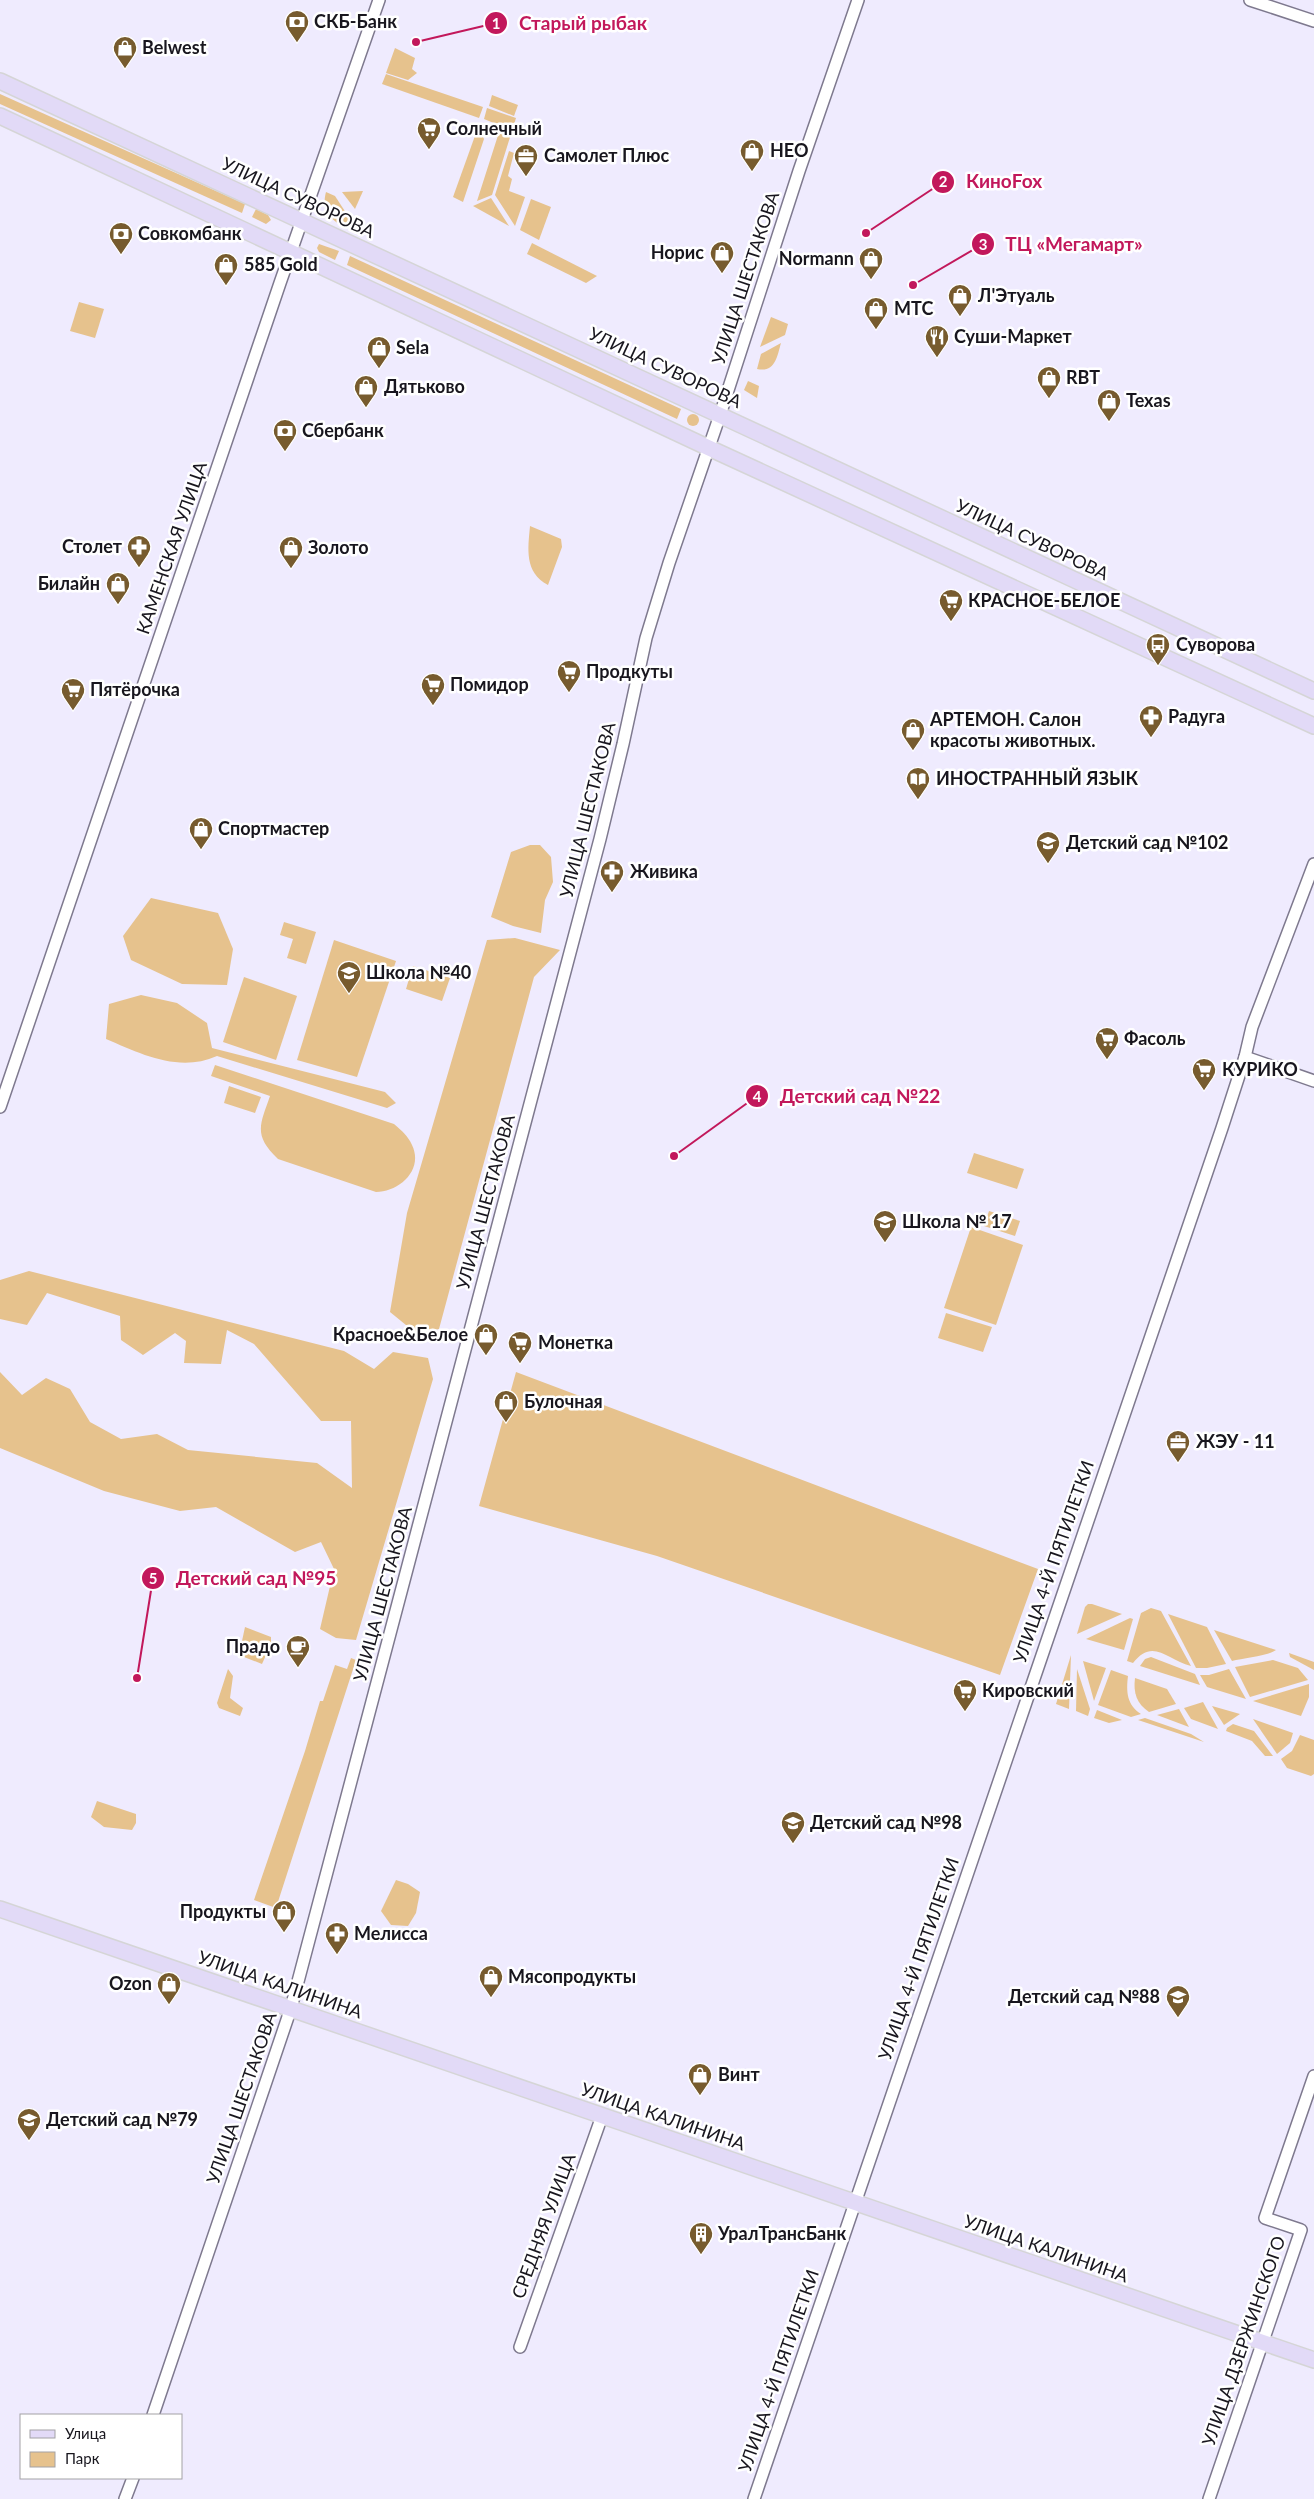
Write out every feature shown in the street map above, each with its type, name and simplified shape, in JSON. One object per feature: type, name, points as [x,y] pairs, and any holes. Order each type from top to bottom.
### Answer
[{"type":"main road","name":"УЛИЦА СУВОРОВА","points":[[0,81],[1314,691]]},
{"type":"main road","points":[[0,116],[709,448],[1314,726]]},
{"type":"main road","name":"УЛИЦА КАЛИНИНА","points":[[0,1909],[1314,2360]]},
{"type":"street","name":"КАМЕНСКАЯ УЛИЦА","points":[[0,1107],[379,0]]},
{"type":"street","name":"УЛИЦА ШЕСТАКОВА","points":[[154,2414],[290,2008],[597,848],[621,753],[646,638],[799,172],[858,0]]},
{"type":"street","points":[[1250,0],[1314,21]]},
{"type":"street","name":"УЛИЦА 4-Й ПЯТИЛЕТКИ","points":[[754,2499],[1245,1057],[1252,1027],[1314,864]]},
{"type":"street","points":[[1245,1057],[1314,1081]]},
{"type":"street","name":"УЛИЦА ДЗЕРЖИНСКОГО","points":[[1209,2499],[1300,2230],[1265,2218],[1314,2076]]},
{"type":"street","name":"СРЕДНЯЯ УЛИЦА","points":[[520,2347],[602,2116]]},
{"type":"street","points":[[126,2499],[132,2479]]},
{"type":"green space","points":[[395,48],[415,58],[412,69],[417,73],[408,80],[386,73]]},
{"type":"green space","points":[[386,74],[483,107],[479,118],[382,84]]},
{"type":"green space","points":[[0,94],[245,204],[242,213],[0,104]]},
{"type":"green space","points":[[492,95],[518,105],[514,116],[489,106]]},
{"type":"green space","points":[[487,108],[516,118],[492,195],[477,201],[501,126],[484,119]]},
{"type":"green space","points":[[476,133],[482,135],[484,139],[463,202],[453,197]]},
{"type":"green space","points":[[509,151],[514,153],[508,176],[512,179],[509,191],[525,197],[515,226],[495,195]]},
{"type":"green space","points":[[363,191],[355,209],[342,192]]},
{"type":"green space","points":[[326,192],[335,196],[350,219],[345,227],[328,214],[325,204]]},
{"type":"green space","points":[[491,198],[509,226],[473,206]]},
{"type":"green space","points":[[531,199],[551,207],[539,240],[520,230]]},
{"type":"green space","points":[[256,209],[268,215],[271,220],[266,224],[252,217]]},
{"type":"green space","points":[[532,243],[597,276],[586,283],[527,254]]},
{"type":"green space","points":[[319,244],[339,251],[335,260],[319,252],[317,248]]},
{"type":"green space","points":[[350,256],[681,409],[677,419],[347,265]]},
{"type":"green space","points":[[79,302],[104,309],[95,338],[70,331]]},
{"type":"green space","points":[[771,317],[788,324],[785,335],[760,347]]},
{"type":"green space","points":[[781,343],[774,363],[768,369],[757,369],[761,354]]},
{"type":"green space","points":[[748,381],[759,386],[757,398],[744,390]]},
{"type":"green space","points":[[691,414],[695,414],[699,420],[695,426],[691,426],[687,422],[687,418]]},
{"type":"green space","points":[[530,526],[561,539],[562,547],[548,585],[540,580],[531,567],[528,551]]},
{"type":"green space","points":[[530,845],[540,845],[551,857],[553,882],[545,900],[541,933],[513,926],[491,917],[511,852]]},
{"type":"green space","points":[[151,898],[218,913],[233,949],[227,985],[182,984],[131,960],[123,936]]},
{"type":"green space","points":[[284,922],[316,932],[306,964],[287,958],[293,939],[280,935]]},
{"type":"green space","points":[[515,938],[560,950],[534,977],[439,1329],[417,1334],[390,1312],[407,1213],[487,940]]},
{"type":"green space","points":[[334,940],[396,961],[357,1077],[297,1060]]},
{"type":"green space","points":[[413,966],[450,978],[442,1001],[406,989]]},
{"type":"green space","points":[[244,977],[297,996],[276,1060],[223,1042]]},
{"type":"green space","points":[[141,995],[177,1003],[207,1023],[212,1048],[385,1092],[396,1103],[387,1108],[217,1056],[189,1063],[160,1060],[106,1039],[109,1004]]},
{"type":"green space","points":[[215,1065],[394,1124],[407,1136],[412,1145],[415,1163],[412,1171],[401,1184],[385,1191],[376,1192],[278,1159],[265,1143],[261,1129],[270,1096],[211,1076]]},
{"type":"green space","points":[[229,1086],[261,1097],[255,1113],[224,1103]]},
{"type":"green space","points":[[974,1153],[1024,1169],[1017,1189],[967,1173]]},
{"type":"green space","points":[[989,1211],[1020,1221],[1015,1236],[984,1226]]},
{"type":"green space","points":[[971,1227],[1023,1245],[996,1325],[944,1308]]},
{"type":"green space","points":[[29,1271],[344,1351],[374,1369],[393,1352],[428,1358],[433,1379],[356,1640],[336,1638],[320,1629],[334,1569],[321,1542],[295,1552],[216,1507],[180,1511],[104,1491],[0,1448],[0,1372],[22,1395],[46,1378],[70,1389],[90,1422],[121,1439],[157,1434],[188,1450],[317,1463],[352,1488],[351,1421],[321,1421],[254,1344],[227,1330],[221,1364],[184,1363],[186,1341],[175,1333],[143,1355],[121,1340],[120,1316],[47,1293],[27,1325],[0,1319],[0,1280]]},
{"type":"green space","points":[[946,1313],[992,1327],[983,1352],[938,1338]]},
{"type":"green space","points":[[516,1372],[1038,1569],[1000,1675],[657,1556],[479,1506]]},
{"type":"green space","points":[[1088,1604],[1122,1614],[1077,1634],[1085,1607]]},
{"type":"green space","points":[[1151,1608],[1161,1611],[1191,1666],[1154,1651],[1140,1655],[1133,1663],[1127,1661],[1141,1613]]},
{"type":"green space","points":[[1168,1614],[1207,1627],[1226,1664],[1196,1668]]},
{"type":"green space","points":[[1130,1618],[1133,1619],[1124,1650],[1086,1639]]},
{"type":"green space","points":[[245,1627],[271,1637],[271,1644],[262,1664],[239,1655]]},
{"type":"green space","points":[[1214,1630],[1276,1650],[1232,1661]]},
{"type":"green space","points":[[1289,1653],[1314,1662],[1314,1670],[1290,1657]]},
{"type":"green space","points":[[1071,1655],[1069,1709],[1056,1704]]},
{"type":"green space","points":[[1151,1657],[1195,1674],[1200,1685],[1140,1666],[1145,1659]]},
{"type":"green space","points":[[351,1658],[356,1660],[276,1908],[254,1900],[305,1751],[320,1701],[323,1701],[335,1665],[347,1669]]},
{"type":"green space","points":[[1273,1660],[1298,1668],[1308,1680],[1250,1697],[1235,1667]]},
{"type":"green space","points":[[1083,1661],[1106,1668],[1094,1701]]},
{"type":"green space","points":[[228,1669],[233,1676],[230,1698],[243,1708],[240,1716],[219,1708],[217,1703]]},
{"type":"green space","points":[[1077,1669],[1090,1709],[1088,1716],[1076,1711]]},
{"type":"green space","points":[[1229,1669],[1246,1699],[1207,1687],[1200,1675],[1209,1675]]},
{"type":"green space","points":[[1111,1670],[1128,1676],[1128,1698],[1133,1707],[1141,1714],[1131,1717],[1098,1705]]},
{"type":"green space","points":[[1135,1678],[1167,1689],[1176,1704],[1149,1712],[1141,1705],[1137,1698]]},
{"type":"green space","points":[[1309,1684],[1309,1697],[1301,1716],[1253,1701]]},
{"type":"green space","points":[[1203,1702],[1218,1729],[1191,1719],[1184,1708]]},
{"type":"green space","points":[[1212,1706],[1240,1714],[1224,1725]]},
{"type":"green space","points":[[1179,1709],[1189,1727],[1157,1715]]},
{"type":"green space","points":[[1097,1710],[1122,1720],[1109,1723],[1094,1718]]},
{"type":"green space","points":[[1145,1718],[1191,1734],[1204,1742],[1138,1720]]},
{"type":"green space","points":[[1253,1719],[1293,1733],[1290,1743],[1277,1754]]},
{"type":"green space","points":[[1233,1724],[1254,1731],[1273,1756],[1265,1756],[1252,1741],[1226,1731]]},
{"type":"green space","points":[[1300,1735],[1314,1740],[1314,1774],[1311,1776],[1287,1768],[1281,1759],[1292,1751]]},
{"type":"green space","points":[[97,1801],[136,1814],[136,1823],[132,1830],[104,1827],[91,1817]]},
{"type":"green space","points":[[396,1880],[408,1884],[420,1892],[416,1913],[408,1926],[391,1925],[381,1911]]},
{"type":"place","name":"Старый рыбак","points":[[416,42]]},
{"type":"place","name":"СКБ-Банк","points":[[297,43]]},
{"type":"place","name":"Belwest","points":[[125,69]]},
{"type":"place","name":"Солнечный","points":[[429,150]]},
{"type":"place","name":"НЕО","points":[[752,172]]},
{"type":"place","name":"Самолет Плюс","points":[[526,177]]},
{"type":"place","name":"КиноFox","points":[[866,233]]},
{"type":"place","name":"Совкомбанк","points":[[121,255]]},
{"type":"place","name":"Норис","points":[[722,274]]},
{"type":"place","name":"Normann","points":[[871,280]]},
{"type":"place","name":"ТЦ «Мегамарт»","points":[[913,285]]},
{"type":"place","name":"585 Gold","points":[[226,286]]},
{"type":"place","name":"Л'Этуаль","points":[[960,317]]},
{"type":"place","name":"МТС","points":[[876,330]]},
{"type":"place","name":"Суши-Маркет","points":[[937,358]]},
{"type":"place","name":"Sela","points":[[379,369]]},
{"type":"place","name":"RBT","points":[[1049,399]]},
{"type":"place","name":"Дятьково","points":[[366,408]]},
{"type":"place","name":"Texas","points":[[1109,422]]},
{"type":"place","name":"Сбербанк","points":[[285,452]]},
{"type":"place","name":"Столет","points":[[139,568]]},
{"type":"place","name":"Золото","points":[[291,569]]},
{"type":"place","name":"Билайн","points":[[118,605]]},
{"type":"place","name":"КРАСНОЕ-БЕЛОЕ","points":[[951,622]]},
{"type":"place","name":"Суворова","points":[[1158,666]]},
{"type":"place","name":"Продкуты","points":[[569,693]]},
{"type":"place","name":"Помидор","points":[[433,706]]},
{"type":"place","name":"Пятёрочка","points":[[73,711]]},
{"type":"place","name":"Радуга","points":[[1151,738]]},
{"type":"place","name":"АРТЕМОН. Салон красоты животных.","points":[[913,751]]},
{"type":"place","name":"ИНОСТРАННЫЙ ЯЗЫК","points":[[918,800]]},
{"type":"place","name":"Спортмастер","points":[[201,850]]},
{"type":"place","name":"Детский сад №102","points":[[1048,864]]},
{"type":"place","name":"Живика","points":[[612,893]]},
{"type":"place","name":"Школа №40","points":[[349,994]]},
{"type":"place","name":"Фасоль","points":[[1107,1060]]},
{"type":"place","name":"КУРИКО","points":[[1204,1091]]},
{"type":"place","name":"Детский сад №22","points":[[674,1156]]},
{"type":"place","name":"Школа № 17","points":[[885,1243]]},
{"type":"place","name":"Красное&Белое","points":[[486,1356]]},
{"type":"place","name":"Монетка","points":[[520,1364]]},
{"type":"place","name":"Булочная","points":[[506,1423]]},
{"type":"place","name":"ЖЭУ - 11","points":[[1178,1463]]},
{"type":"place","name":"Прадо","points":[[298,1668]]},
{"type":"place","name":"Детский сад №95","points":[[137,1678]]},
{"type":"place","name":"Кировский","points":[[965,1712]]},
{"type":"place","name":"Детский сад №98","points":[[793,1844]]},
{"type":"place","name":"Продукты","points":[[284,1933]]},
{"type":"place","name":"Мелисса","points":[[337,1955]]},
{"type":"place","name":"Мясопродукты","points":[[491,1998]]},
{"type":"place","name":"Ozon","points":[[169,2005]]},
{"type":"place","name":"Детский сад №88","points":[[1178,2018]]},
{"type":"place","name":"Винт","points":[[700,2096]]},
{"type":"place","name":"Детский сад №79","points":[[29,2141]]},
{"type":"place","name":"УралТрансБанк","points":[[701,2255]]}]
